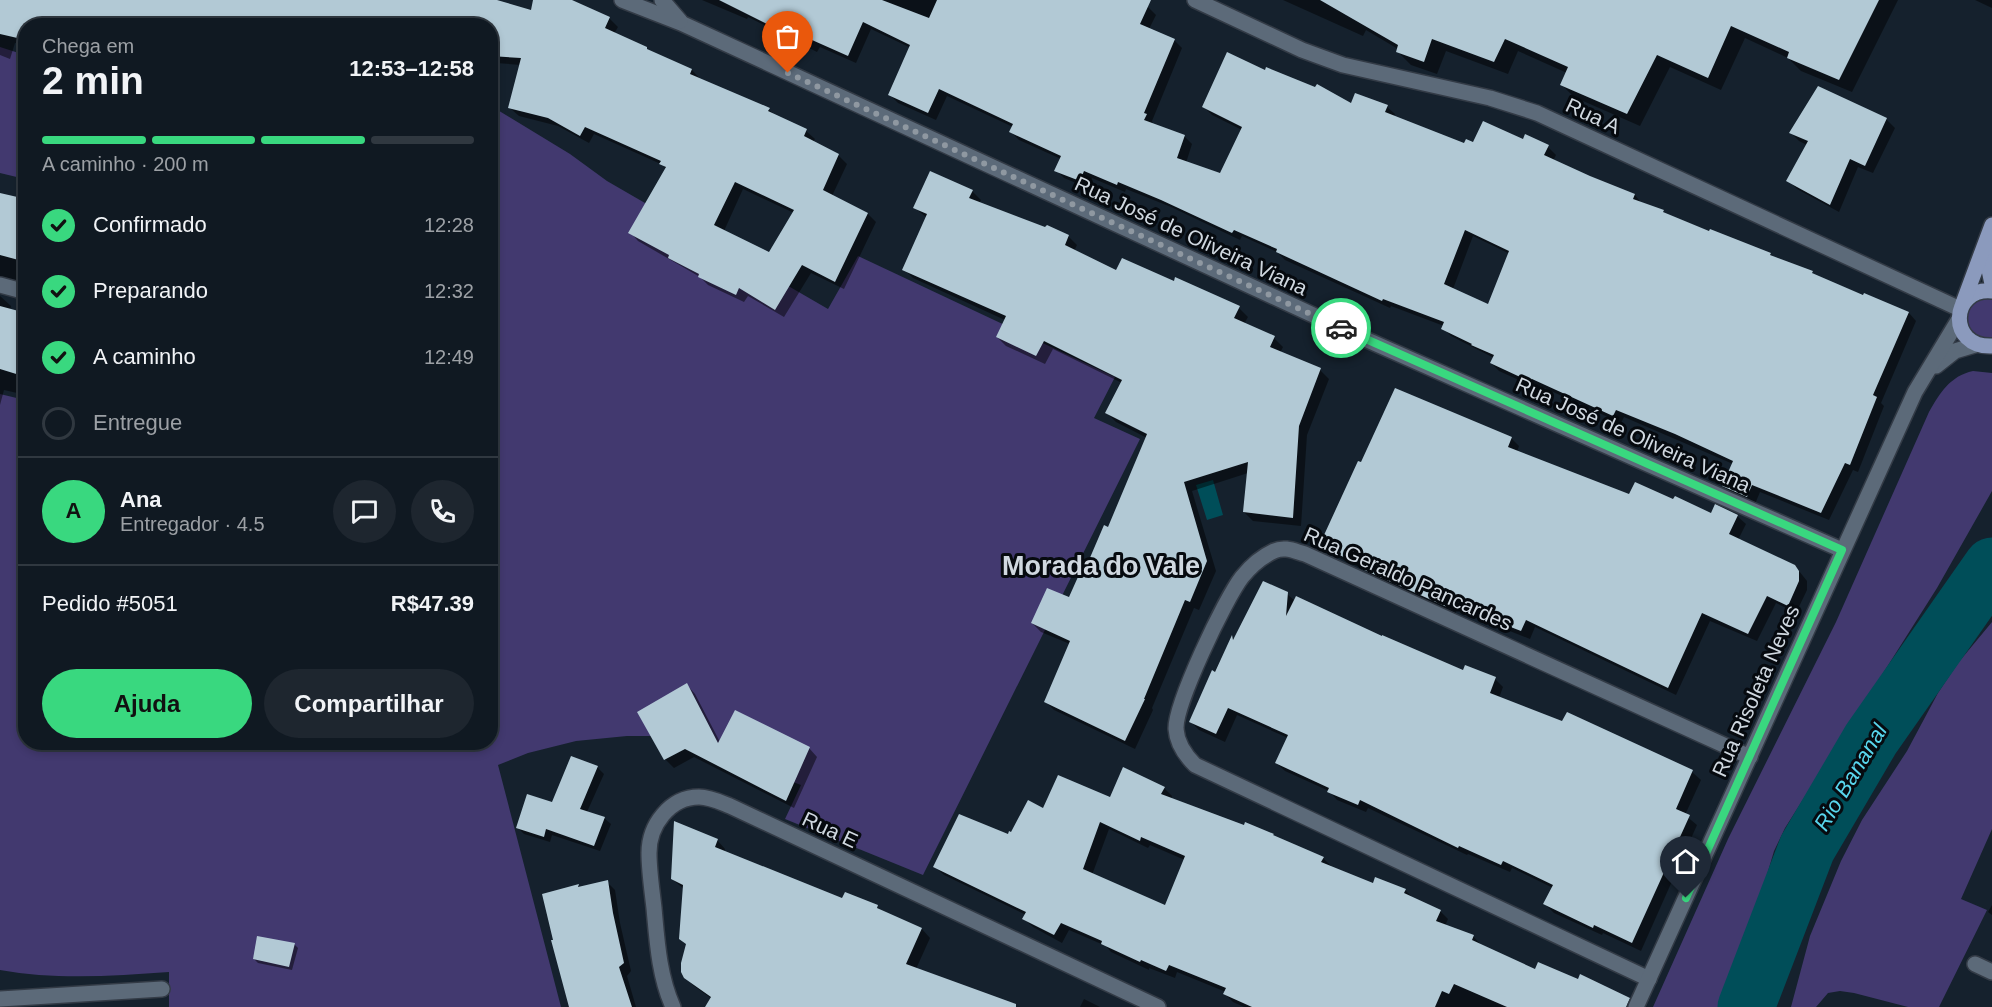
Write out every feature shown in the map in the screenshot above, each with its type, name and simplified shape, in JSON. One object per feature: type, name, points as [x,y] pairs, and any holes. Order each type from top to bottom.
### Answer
[{"type":"main road","name":"Rua Risoleta Neves","points":[[1961,311],[1992,225]]},
{"type":"main road","points":[[1992,230],[1989,270],[1992,284]]},
{"type":"main road","points":[[1992,291],[1985,290],[1970,296],[1961,311],[1963,334],[1975,345],[1992,346]]},
{"type":"street","name":"Rua José de Oliveira Viana","points":[[622,0],[681,23],[1354,334],[1842,550]]},
{"type":"street","points":[[662,0],[681,23]]},
{"type":"street","name":"Rua A","points":[[1195,0],[1302,50],[1342,65],[1490,98],[1537,113],[1961,311]]},
{"type":"street","points":[[0,285],[18,290]]},
{"type":"street","name":"Rua Risoleta Neves","points":[[1636,1007],[1915,392],[1961,311]]},
{"type":"street","name":"Rua Risoleta Neves","points":[[1915,392],[1930,372],[1946,357],[1955,351],[1975,345]]},
{"type":"street","name":"Rua Geraldo Pancardes","points":[[1649,979],[1195,765],[1179,743],[1176,731],[1177,719],[1180,704],[1211,635],[1240,579],[1252,565],[1275,551],[1288,548],[1750,757]]},
{"type":"street","name":"Rua E","points":[[673,1007],[663,980],[658,953],[649,851],[651,833],[667,810],[676,803],[688,798],[700,797],[730,806],[1158,1007]]},
{"type":"street","points":[[1975,964],[1992,972]]},
{"type":"street","points":[[0,999],[162,989]]},
{"type":"shaded area","points":[[0,47],[18,53],[18,177],[0,173]]},
{"type":"shaded area","points":[[498,110],[570,154],[607,181],[828,309],[858,256],[1115,377],[1094,418],[1140,439],[923,875],[785,819],[801,785],[669,736],[627,736],[576,741],[528,753],[498,765],[561,1007],[169,1007],[169,972],[63,976],[0,970],[0,394],[18,398],[18,750],[498,750]]},
{"type":"shaded area","points":[[1992,295],[1992,342],[1970,336],[1964,314],[1972,300]]},
{"type":"shaded area","points":[[1973,371],[1992,373],[1992,491],[1937,588],[1785,828],[1774,851],[1728,1007],[1653,1007],[1728,839],[1836,622],[1929,412],[1952,381]]},
{"type":"shaded area","points":[[1992,622],[1992,829],[1961,899],[1987,910],[1939,1007],[1908,1007],[1840,991],[1828,993],[1816,1007],[1791,1007],[1810,936],[1841,861],[1862,820],[1907,751],[1938,693],[1958,663]]},
{"type":"water","points":[[1213,480],[1223,515],[1207,520],[1196,485]]},
{"type":"building","points":[[0,0],[497,0],[531,10],[533,0],[572,0],[610,17],[605,28],[692,69],[690,74],[770,108],[768,111],[807,129],[804,136],[839,154],[823,190],[868,213],[835,282],[802,265],[775,310],[739,288],[736,295],[698,277],[699,274],[668,258],[669,255],[628,233],[666,167],[659,164],[661,161],[585,127],[580,136],[548,118],[508,108],[521,58],[498,57],[498,18],[18,18],[18,38],[0,34]],"holes":[[[735,182],[794,210],[769,252],[714,225]]]},
{"type":"building","points":[[719,0],[882,0],[929,18],[937,0],[1151,0],[1140,24],[1175,39],[1144,113],[1147,114],[1144,120],[1185,135],[1177,158],[1220,173],[1242,127],[1202,107],[1227,52],[1265,70],[1266,67],[1315,87],[1317,84],[1351,103],[1355,93],[1388,105],[1385,112],[1464,143],[1466,139],[1473,142],[1483,121],[1523,139],[1525,134],[1549,145],[1544,155],[1635,194],[1633,199],[1664,210],[1663,212],[1709,231],[1710,229],[1771,253],[1770,255],[1813,271],[1812,273],[1863,295],[1864,293],[1909,312],[1873,395],[1877,397],[1850,465],[1845,463],[1821,513],[1752,485],[1747,497],[1722,486],[1733,461],[1616,410],[1613,416],[1532,379],[1531,382],[1490,363],[1494,355],[1441,329],[1444,322],[1383,299],[1382,301],[1276,252],[1277,249],[1234,230],[1232,233],[1118,182],[1117,185],[1084,171],[1080,181],[1054,171],[1061,156],[1009,132],[1013,124],[939,89],[928,113],[888,95],[910,45],[863,22],[848,56],[812,40],[809,45]],"holes":[[[1465,230],[1509,251],[1488,304],[1444,284]]]},
{"type":"building","points":[[1320,0],[1879,0],[1839,80],[1787,58],[1789,52],[1731,26],[1708,78],[1657,55],[1627,114],[1560,85],[1568,67],[1505,39],[1494,62],[1432,39],[1424,62],[1396,52],[1398,45]]},
{"type":"building","points":[[1818,86],[1887,118],[1865,166],[1850,159],[1830,205],[1786,181],[1808,141],[1789,133]]},
{"type":"building","points":[[930,171],[973,190],[969,198],[1069,235],[1065,245],[1116,270],[1122,258],[1174,281],[1175,277],[1240,306],[1234,318],[1275,336],[1270,347],[1321,368],[1299,426],[1293,518],[1243,512],[1248,462],[1184,482],[1207,561],[1190,602],[1185,600],[1145,699],[1125,741],[1044,702],[1070,641],[1031,623],[1047,588],[1069,597],[1086,559],[1089,560],[1104,525],[1108,527],[1147,434],[1105,413],[1122,380],[1044,341],[1036,356],[996,337],[1006,316],[902,270],[927,214],[913,208]]},
{"type":"building","points":[[0,193],[18,197],[18,260],[0,255]]},
{"type":"building","points":[[0,306],[18,311],[18,375],[0,369]]},
{"type":"building","points":[[1395,388],[1512,437],[1508,447],[1629,494],[1635,482],[1673,499],[1675,496],[1711,513],[1715,504],[1738,515],[1729,534],[1795,565],[1799,571],[1799,581],[1788,606],[1767,596],[1748,634],[1702,613],[1668,688],[1526,620],[1521,631],[1448,603],[1447,607],[1362,569],[1364,566],[1319,546]]},
{"type":"building","points":[[1263,581],[1288,592],[1286,616],[1296,596],[1463,670],[1465,665],[1496,677],[1490,693],[1562,721],[1567,712],[1693,770],[1676,809],[1690,815],[1632,943],[1594,925],[1593,928],[1543,904],[1553,885],[1503,861],[1501,865],[1459,846],[1458,848],[1360,800],[1358,805],[1327,792],[1329,788],[1275,763],[1288,735],[1228,708],[1216,734],[1189,722],[1212,670],[1215,672],[1232,635],[1233,640]]},
{"type":"building","points":[[687,683],[718,743],[735,710],[810,747],[786,801],[685,749],[664,760],[637,712]]},
{"type":"building","points":[[571,756],[598,766],[580,809],[605,817],[594,846],[546,829],[544,837],[516,828],[527,794],[552,802]]},
{"type":"building","points":[[1123,767],[1165,787],[1161,794],[1274,834],[1324,857],[1321,862],[1373,883],[1375,877],[1406,889],[1404,893],[1441,910],[1436,921],[1474,935],[1472,940],[1535,969],[1538,962],[1578,979],[1580,974],[1630,998],[1626,1007],[1507,1007],[1454,984],[1449,994],[1442,991],[1435,1007],[1252,1007],[1223,994],[1226,988],[1169,965],[1166,971],[1141,960],[1140,962],[1101,944],[1102,941],[1061,923],[1054,935],[1022,919],[1026,912],[933,867],[959,814],[1008,834],[1028,800],[1043,808],[1058,775],[1110,797]],"holes":[[[1100,822],[1140,841],[1141,837],[1185,856],[1165,905],[1083,869]]]},
{"type":"building","points":[[674,821],[718,839],[715,847],[842,898],[845,892],[878,905],[877,908],[922,928],[906,964],[1016,1004],[1016,1007],[705,1007],[711,997],[684,978],[681,972],[686,944],[679,939],[683,885],[671,879]]},
{"type":"building","points":[[608,880],[624,963],[619,967],[632,1007],[569,1007],[551,940],[553,940],[542,894],[579,884],[578,887]]},
{"type":"building","points":[[257,936],[295,943],[289,967],[253,959]]},
{"type":"waterway","name":"Rio Bananal","points":[[1746,1007],[1807,848],[1871,739],[1992,566]]},
{"type":"way so far","points":[[788,73],[1341,328]]},
{"type":"district","name":"Morada do Vale","points":[[1101,566]]},
{"type":"route","points":[[1341,328],[1842,550],[1686,898]]}]
